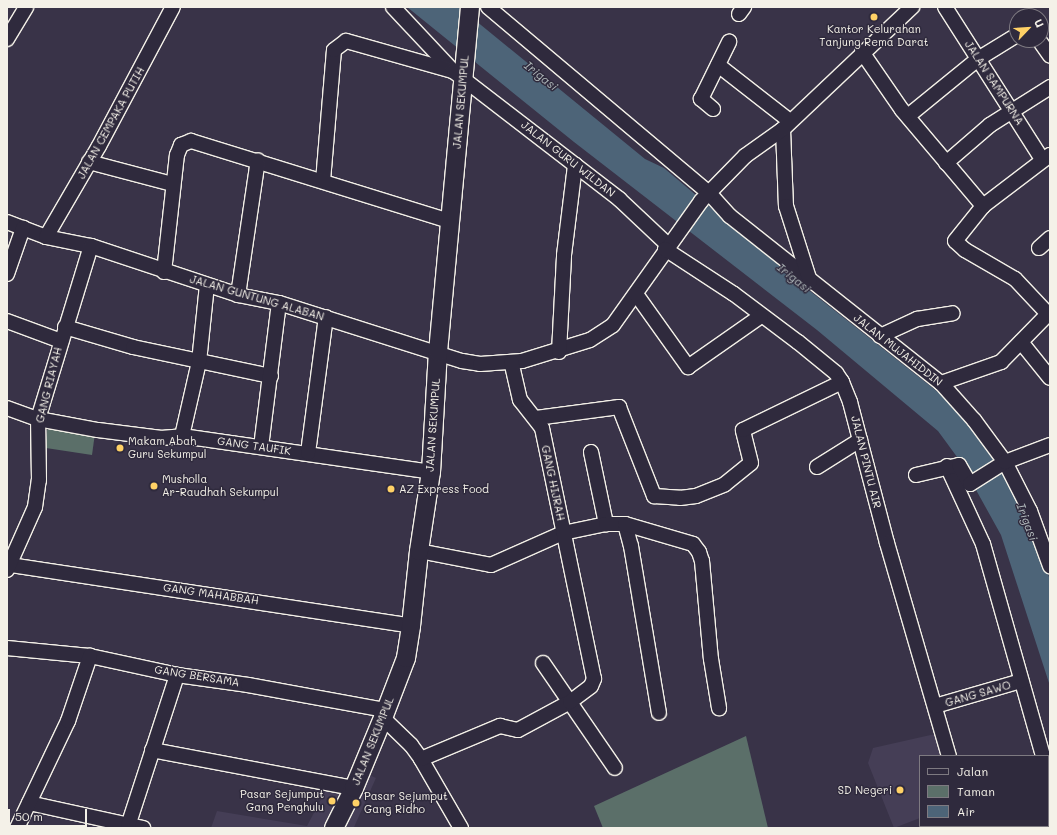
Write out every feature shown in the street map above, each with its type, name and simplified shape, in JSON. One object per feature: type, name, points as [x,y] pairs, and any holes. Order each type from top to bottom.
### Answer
[{"type":"main road","name":"JALAN SEKUMPUL","points":[[334,828],[354,788],[385,714],[406,658],[419,551],[431,472],[438,352],[450,220],[461,70],[470,9]]},
{"type":"street","points":[[7,39],[26,7]]},
{"type":"street","name":"JALAN CEMPAKA PUTIH","points":[[46,236],[90,162],[150,55],[172,7]]},
{"type":"street","points":[[393,7],[461,70]]},
{"type":"street","name":"JALAN MUJAHIDDIN","points":[[488,7],[705,197],[941,383],[974,420],[1030,511],[1050,566]]},
{"type":"street","name":"JALAN GUNTUNG ALABAN","points":[[7,222],[46,236],[91,246],[164,272],[238,295],[279,303],[480,364],[511,362],[559,352],[600,336],[613,325],[636,294],[668,244],[705,197],[745,156],[786,125],[862,52],[912,7]]},
{"type":"street","name":"JALAN SAMPURNA","points":[[945,7],[1013,112],[1046,157]]},
{"type":"street","points":[[908,116],[978,59],[1009,40]]},
{"type":"street","points":[[323,180],[334,50],[346,41],[461,70]]},
{"type":"street","points":[[712,109],[701,99],[729,42]]},
{"type":"street","points":[[862,52],[908,116],[983,206]]},
{"type":"street","points":[[718,65],[786,125],[786,206],[810,281]]},
{"type":"street","name":"JALAN GURU WILDAN","points":[[461,70],[574,165],[618,199],[668,244]]},
{"type":"street","points":[[946,163],[990,125],[1013,112],[1050,87]]},
{"type":"street","points":[[164,272],[172,184],[177,155],[185,143],[191,141],[258,160],[450,220]]},
{"type":"street","points":[[941,383],[1001,362],[1049,313],[1015,280],[956,244],[955,241],[960,232],[983,206],[1046,157]]},
{"type":"street","points":[[238,295],[258,160]]},
{"type":"street","points":[[90,162],[172,184]]},
{"type":"street","points":[[559,352],[564,255],[574,165]]},
{"type":"street","points":[[7,274],[23,228]]},
{"type":"street","points":[[1039,248],[1050,238]]},
{"type":"street","name":"JALAN PINTU AIR","points":[[668,244],[761,316],[798,342],[836,373],[842,382],[860,440],[887,543],[949,755]]},
{"type":"street","name":"GANG RIAYAH","points":[[9,568],[35,507],[39,480],[38,419],[91,246]]},
{"type":"street","points":[[182,436],[199,362],[207,285]]},
{"type":"street","points":[[636,294],[688,367],[761,316]]},
{"type":"street","points":[[261,447],[279,303]]},
{"type":"street","points":[[880,336],[917,319],[953,313]]},
{"type":"street","points":[[308,453],[326,317]]},
{"type":"street","points":[[7,321],[61,341]]},
{"type":"street","points":[[65,327],[199,362],[271,376]]},
{"type":"street","points":[[1020,342],[1050,378]]},
{"type":"street","name":"GANG HIJRAH","points":[[419,551],[491,565],[563,533],[542,428],[536,418],[526,411],[520,400],[511,362]]},
{"type":"street","points":[[536,418],[619,408],[654,496],[680,498],[696,496],[725,484],[752,463],[743,430],[842,382]]},
{"type":"street","name":"GANG TAUFIK","points":[[7,408],[38,419],[161,438],[182,436],[308,453],[431,472]]},
{"type":"street","points":[[817,468],[860,440]]},
{"type":"street","points":[[916,475],[947,466],[952,468],[959,465],[970,484],[1002,465],[1050,445]]},
{"type":"street","points":[[591,452],[606,524]]},
{"type":"street","points":[[947,466],[983,544],[1003,608],[1021,681],[1043,755]]},
{"type":"street","points":[[421,759],[500,726],[518,730],[570,702],[591,686],[594,679],[563,533],[606,524],[625,524],[692,544],[699,552],[719,708]]},
{"type":"street","points":[[625,524],[631,546],[659,713]]},
{"type":"street","name":"GANG MAHABBAH","points":[[9,568],[411,626]]},
{"type":"street","name":"GANG BERSAMA","points":[[7,648],[90,656],[177,675],[248,685],[385,714]]},
{"type":"street","points":[[17,828],[68,721],[90,656]]},
{"type":"street","points":[[543,663],[615,768]]},
{"type":"street","points":[[128,826],[177,675]]},
{"type":"street","name":"GANG SAWO","points":[[935,706],[1021,681]]},
{"type":"street","points":[[385,714],[421,759],[461,828]]},
{"type":"street","points":[[152,750],[354,788]]},
{"type":"street","points":[[29,803],[142,828]]},
{"type":"shaded area","name":"SD Negeri","points":[[935,734],[942,755],[919,755],[919,818],[894,828],[868,763],[873,748]]},
{"type":"shaded area","name":"Pasar Sejumput Gang Ridho","points":[[365,773],[376,778],[354,828],[341,828]]},
{"type":"shaded area","name":"Pasar Sejumput Gang Penghulu","points":[[327,788],[348,791],[330,828],[211,828],[217,811],[307,826]]},
{"type":"green space","points":[[51,428],[95,433],[92,455],[46,448],[47,430]]},
{"type":"green space","points":[[746,736],[768,828],[603,828],[594,806]]},
{"type":"water","name":"Irigasi","points":[[407,7],[459,7],[645,159],[664,168],[796,280],[962,411],[997,455],[1031,523],[1050,580],[1050,686],[1001,535],[960,461],[938,431],[817,330],[574,142]]},
{"type":"place","name":"Kantor Kelurahan Tanjung Rema Darat","points":[[874,17]]},
{"type":"place","name":"Makam Abah Guru Sekumpul","points":[[120,448]]},
{"type":"place","name":"Musholla Ar-Raudhah Sekumpul","points":[[154,486]]},
{"type":"place","name":"AZ Express Food","points":[[391,489]]},
{"type":"place","name":"SD Negeri","points":[[900,790]]},
{"type":"place","name":"Pasar Sejumput Gang Penghulu","points":[[332,801]]},
{"type":"place","name":"Pasar Sejumput Gang Ridho","points":[[356,803]]}]
